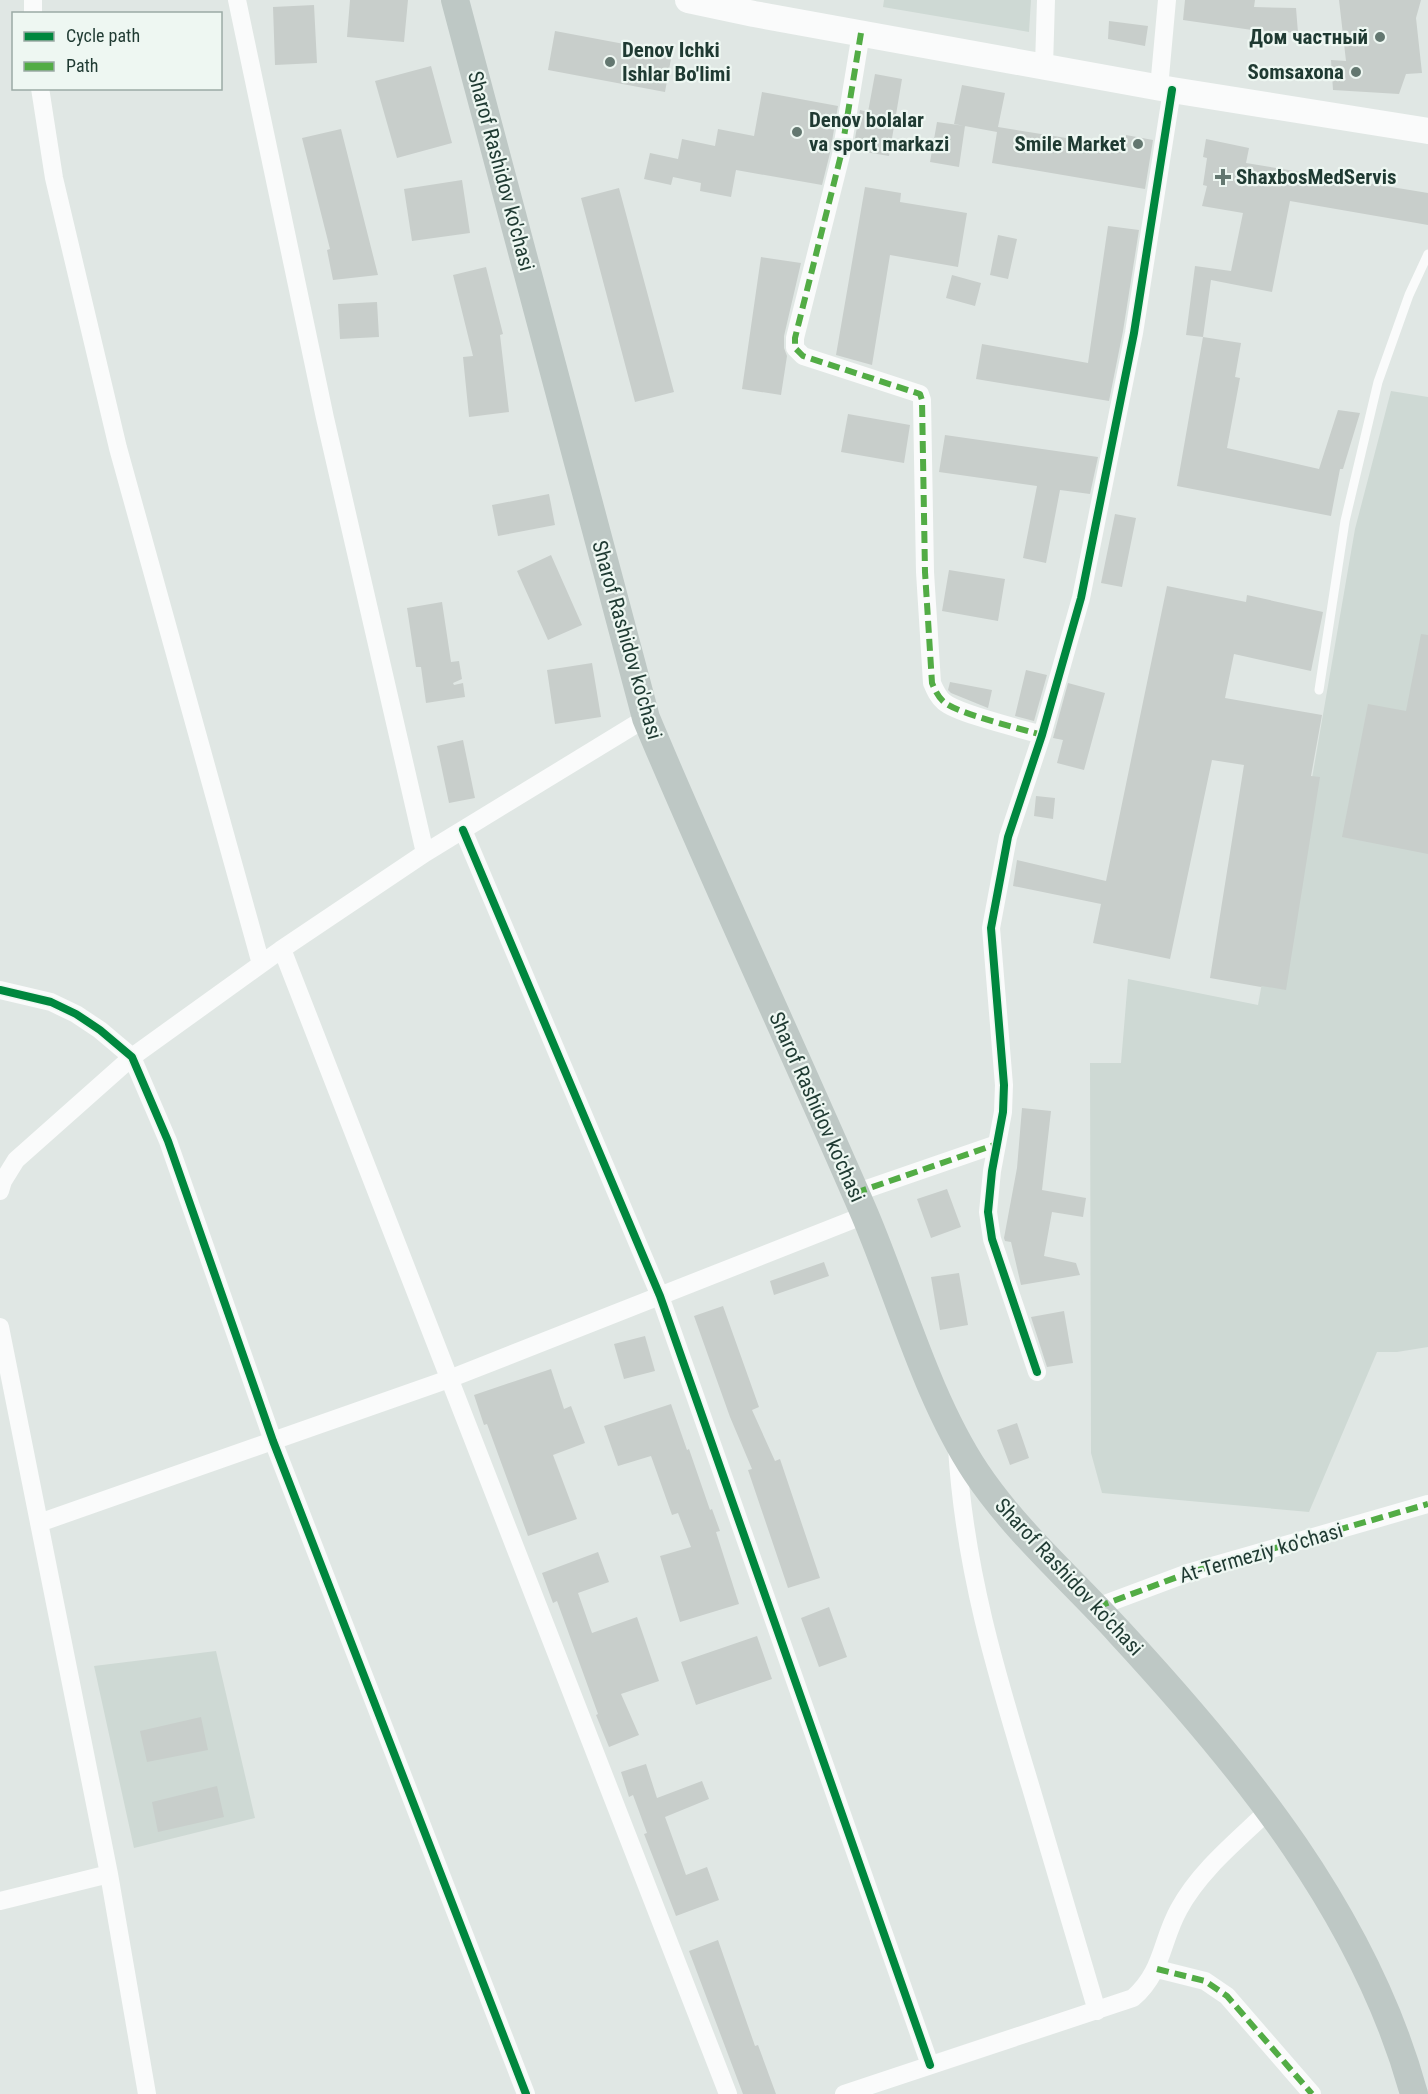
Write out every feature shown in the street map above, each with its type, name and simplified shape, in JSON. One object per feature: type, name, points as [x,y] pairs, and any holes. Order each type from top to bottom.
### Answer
[{"type":"main road","name":"Sharof Rashidov ko'chasi","points":[[455,0],[646,718],[683,808],[860,1204],[932,1386],[956,1439],[977,1473],[1023,1533],[1097,1607],[1176,1694],[1269,1810],[1311,1870],[1341,1919],[1387,2017],[1414,2094]]},
{"type":"street","points":[[237,0],[325,418],[425,853]]},
{"type":"street","points":[[688,0],[754,7],[861,33],[1166,89],[1428,131]]},
{"type":"street","points":[[1044,66],[1047,0]]},
{"type":"street","points":[[1037,1372],[992,1239],[988,1212],[1003,1112],[1004,1085],[991,928],[1008,837],[1042,735],[1081,598],[1114,440],[1134,333],[1166,89],[1167,0]]},
{"type":"street","points":[[861,33],[841,155],[795,338],[795,348],[803,356],[920,394],[922,400],[925,572],[932,683],[937,694],[946,704],[1042,735]]},
{"type":"street","points":[[40,90],[54,178],[118,448],[261,964]]},
{"type":"street","points":[[0,1191],[3,1181],[16,1160],[132,1057],[282,949],[425,853],[646,718]]},
{"type":"street","points":[[463,830],[660,1296],[930,2065]]},
{"type":"street","points":[[282,949],[728,2094]]},
{"type":"street","points":[[0,990],[51,1002],[76,1014],[100,1030],[132,1057],[168,1141],[273,1441],[526,2094]]},
{"type":"street","points":[[39,1523],[449,1379],[660,1296],[997,1144]]},
{"type":"street","points":[[0,1327],[109,1874],[147,2094]]},
{"type":"street","points":[[956,1439],[960,1503],[980,1611],[1003,1697],[1097,2011]]},
{"type":"street","name":"At-Termeziy ko'chasi","points":[[1097,1607],[1188,1573],[1428,1504]]},
{"type":"street","points":[[844,2094],[1133,1998],[1144,1989],[1157,1969],[1172,1923],[1189,1894],[1224,1854],[1269,1810]]},
{"type":"street","points":[[0,1901],[109,1874]]},
{"type":"street","points":[[1157,1969],[1205,1981],[1227,1996],[1312,2094]]},
{"type":"lane","points":[[1319,690],[1345,521],[1378,382],[1409,295],[1428,254]]},
{"type":"shaded area","points":[[884,0],[1031,0],[1029,32],[883,7]]},
{"type":"shaded area","points":[[1391,391],[1428,397],[1428,1347],[1397,1352],[1377,1352],[1309,1512],[1102,1493],[1091,1453],[1090,1063],[1121,1063],[1128,979],[1258,1005],[1292,816],[1305,819],[1355,529]]},
{"type":"shaded area","points":[[216,1651],[255,1818],[134,1848],[94,1666]]},
{"type":"building","points":[[350,0],[408,0],[404,42],[347,37]]},
{"type":"building","points":[[1185,0],[1255,0],[1254,7],[1296,8],[1298,33],[1252,30],[1183,20]]},
{"type":"building","points":[[1339,0],[1421,0],[1416,18],[1422,73],[1406,74],[1399,94],[1333,90],[1331,60],[1346,61]]},
{"type":"building","points":[[314,5],[317,63],[275,65],[273,7]]},
{"type":"building","points":[[1109,21],[1148,26],[1145,46],[1108,39]]},
{"type":"building","name":"Denov Ichki Ishlar Bo'limi","points":[[555,31],[672,53],[665,92],[548,70]]},
{"type":"building","points":[[431,66],[452,143],[397,158],[375,81]]},
{"type":"building","points":[[875,74],[902,79],[889,156],[853,150],[860,110],[868,112]]},
{"type":"building","points":[[962,85],[1005,93],[998,127],[1123,147],[1126,135],[1153,140],[1145,189],[992,163],[997,132],[954,124]]},
{"type":"building","name":"Denov bolalar va sport markazi","points":[[762,92],[838,106],[822,185],[736,170],[731,197],[700,191],[701,183],[673,177],[671,185],[644,179],[650,153],[678,159],[682,139],[715,146],[718,129],[754,136]]},
{"type":"building","points":[[937,122],[965,126],[959,167],[930,162]]},
{"type":"building","points":[[341,129],[378,275],[333,280],[327,250],[330,249],[302,138]]},
{"type":"building","points":[[1206,139],[1249,148],[1246,163],[1428,193],[1428,225],[1290,201],[1272,292],[1211,280],[1203,337],[1186,335],[1195,266],[1231,271],[1243,213],[1202,206],[1207,186],[1203,185],[1207,158],[1203,157]]},
{"type":"building","points":[[462,180],[470,233],[412,241],[404,189]]},
{"type":"building","points":[[865,187],[901,193],[900,202],[967,213],[958,267],[890,255],[872,365],[836,355]]},
{"type":"building","points":[[619,188],[674,392],[635,402],[581,198]]},
{"type":"building","points":[[1108,226],[1139,230],[1109,401],[976,379],[982,344],[1088,363]]},
{"type":"building","points":[[998,235],[1017,239],[1008,279],[990,275]]},
{"type":"building","points":[[761,257],[801,263],[784,336],[787,356],[781,395],[742,389]]},
{"type":"building","points":[[486,267],[503,334],[500,335],[509,412],[469,417],[463,357],[473,356],[453,275]]},
{"type":"building","points":[[952,275],[981,283],[975,306],[946,298]]},
{"type":"building","points":[[377,302],[379,337],[340,339],[338,304]]},
{"type":"building","points":[[1203,337],[1241,343],[1235,377],[1240,378],[1227,448],[1319,469],[1338,410],[1360,413],[1343,469],[1340,469],[1331,516],[1177,486]]},
{"type":"building","points":[[848,414],[910,425],[904,463],[841,452]]},
{"type":"building","points":[[945,435],[1098,457],[1090,494],[1060,490],[1046,563],[1023,558],[1037,486],[939,472]]},
{"type":"building","points":[[549,494],[555,525],[498,536],[492,505]]},
{"type":"building","points":[[1115,514],[1136,518],[1122,587],[1101,583]]},
{"type":"building","points":[[551,555],[582,625],[548,640],[517,571]]},
{"type":"building","points":[[949,570],[1005,579],[998,621],[942,611]]},
{"type":"building","points":[[1167,586],[1246,602],[1247,595],[1323,612],[1311,671],[1234,654],[1225,698],[1322,715],[1311,776],[1320,777],[1286,990],[1210,978],[1244,765],[1212,760],[1170,959],[1093,943],[1101,904],[1013,886],[1017,860],[1106,881]]},
{"type":"building","points":[[442,602],[451,662],[459,661],[462,679],[453,683],[454,685],[463,683],[465,697],[426,703],[421,667],[416,667],[407,608]]},
{"type":"building","points":[[1421,634],[1428,635],[1428,854],[1342,837],[1368,704],[1406,711]]},
{"type":"building","points":[[592,663],[601,717],[555,724],[547,670]]},
{"type":"building","points":[[1026,670],[1047,675],[1034,721],[1015,716]]},
{"type":"building","points":[[950,682],[992,690],[988,708],[951,693],[948,690]]},
{"type":"building","points":[[1068,683],[1105,693],[1084,770],[1057,763],[1063,740],[1053,738]]},
{"type":"building","points":[[463,740],[475,798],[449,803],[437,746]]},
{"type":"building","points":[[1036,796],[1055,798],[1053,819],[1034,816]]},
{"type":"building","points":[[1022,1108],[1051,1111],[1042,1190],[1086,1198],[1083,1217],[1052,1212],[1044,1256],[1076,1263],[1080,1275],[1021,1285],[1011,1242],[1005,1241],[1004,1238],[1017,1168]]},
{"type":"building","points":[[947,1189],[961,1227],[931,1238],[917,1199]]},
{"type":"building","points":[[824,1262],[829,1276],[774,1295],[770,1281]]},
{"type":"building","points":[[959,1273],[968,1325],[940,1330],[931,1277]]},
{"type":"building","points":[[723,1306],[759,1407],[752,1410],[775,1461],[780,1459],[820,1578],[788,1588],[748,1470],[752,1469],[730,1417],[694,1316]]},
{"type":"building","points":[[1064,1311],[1073,1363],[1047,1367],[1031,1317]]},
{"type":"building","points":[[645,1336],[655,1371],[624,1379],[614,1344]]},
{"type":"building","points":[[551,1369],[564,1409],[571,1406],[585,1443],[553,1455],[577,1519],[528,1536],[474,1395]]},
{"type":"building","points":[[671,1404],[720,1531],[716,1532],[739,1604],[680,1622],[660,1556],[691,1547],[678,1513],[672,1515],[651,1456],[618,1466],[604,1426]]},
{"type":"building","points":[[1017,1423],[1029,1458],[1010,1465],[997,1430]]},
{"type":"building","points":[[598,1552],[609,1582],[578,1593],[592,1633],[637,1617],[659,1681],[621,1694],[639,1735],[609,1747],[557,1601],[553,1603],[542,1573]]},
{"type":"building","points":[[829,1607],[847,1657],[819,1667],[801,1618]]},
{"type":"building","points":[[757,1636],[772,1679],[696,1705],[681,1662]]},
{"type":"building","points":[[201,1717],[208,1750],[147,1762],[140,1731]]},
{"type":"building","points":[[646,1764],[657,1798],[702,1781],[709,1799],[665,1817],[686,1875],[707,1867],[719,1900],[676,1916],[644,1834],[647,1833],[633,1795],[629,1797],[621,1772]]},
{"type":"building","points":[[217,1786],[224,1817],[158,1832],[152,1802]]},
{"type":"building","points":[[718,1940],[755,2046],[758,2045],[776,2094],[743,2094],[689,1951]]},
{"type":"marked path","points":[[861,33],[841,155],[795,338],[795,348],[803,356],[920,394],[922,400],[925,572],[932,683],[940,698],[951,707],[1042,735]]},
{"type":"marked path","points":[[855,1193],[997,1144]]},
{"type":"marked path","points":[[1097,1607],[1188,1573],[1428,1504]]},
{"type":"marked path","points":[[1157,1969],[1205,1981],[1227,1996],[1312,2094]]},
{"type":"cycle path","points":[[1037,1372],[992,1239],[988,1212],[992,1171],[1003,1112],[1004,1085],[991,928],[1008,837],[1042,735],[1081,598],[1134,333],[1172,90]]},
{"type":"cycle path","points":[[463,830],[660,1296],[930,2065]]},
{"type":"cycle path","points":[[0,990],[51,1002],[76,1014],[100,1030],[132,1057],[168,1141],[273,1441],[526,2094]]},
{"type":"place","name":"Дом частный","points":[[1380,37]]},
{"type":"place","name":"Denov Ichki Ishlar Bo'limi","points":[[610,62]]},
{"type":"place","name":"Somsaxona","points":[[1356,72]]},
{"type":"place","name":"Denov bolalar va sport markazi","points":[[797,132]]},
{"type":"place","name":"Smile Market","points":[[1138,144]]},
{"type":"place","name":"ShaxbosMedServis","points":[[1223,177]]}]
